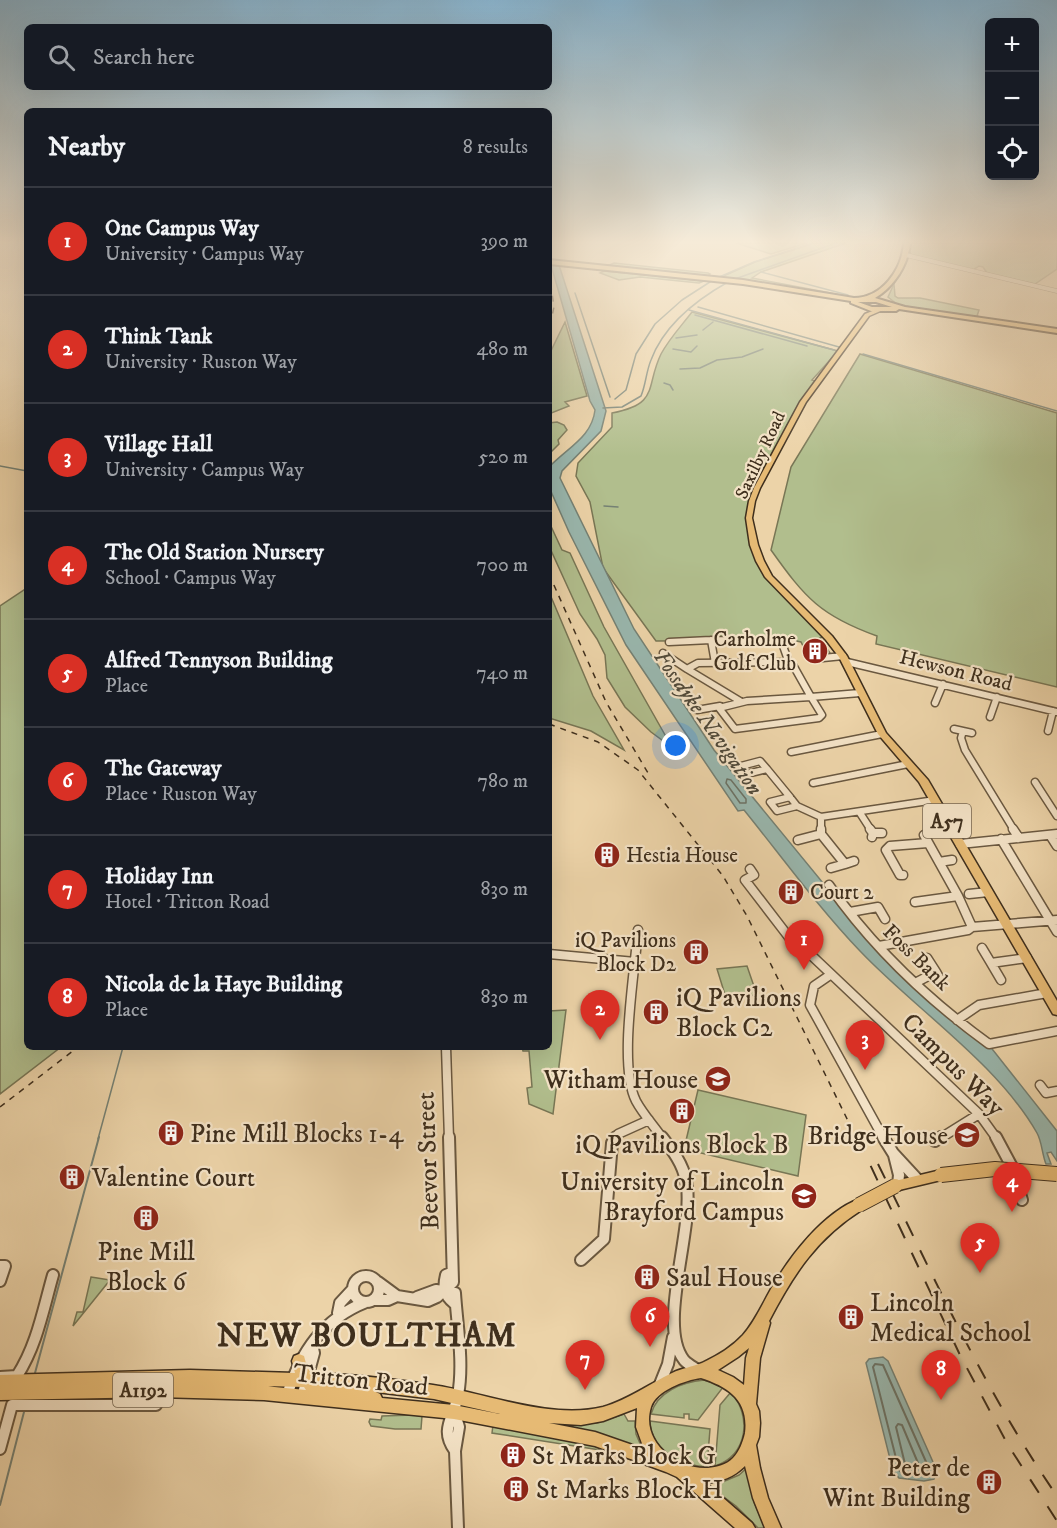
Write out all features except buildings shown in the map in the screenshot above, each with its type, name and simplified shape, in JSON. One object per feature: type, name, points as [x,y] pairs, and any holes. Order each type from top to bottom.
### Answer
[{"type":"highway","points":[[939,314],[1057,332]]},
{"type":"main road","name":"Saxilby Road","points":[[845,659],[829,638],[787,596],[764,568],[752,537],[750,510],[757,488],[803,402],[859,314]]},
{"type":"main road","name":"A57","points":[[845,659],[882,734],[922,780],[935,800],[1057,1011]]},
{"type":"main road","points":[[747,1528],[676,1468],[657,1456],[646,1440],[642,1428],[642,1412],[655,1390],[681,1376],[701,1371],[738,1350],[751,1336],[788,1272],[813,1240],[836,1220],[859,1205],[896,1186],[941,1174],[995,1169],[1057,1174]]},
{"type":"main road","points":[[766,1312],[753,1358],[749,1403],[752,1427],[749,1446],[761,1505],[773,1528]]},
{"type":"main road","points":[[299,1361],[300,1369],[306,1380],[316,1389],[376,1399],[394,1406]]},
{"type":"main road","points":[[701,1371],[727,1379],[739,1389],[749,1403]]},
{"type":"main road","name":"Tritton Road","points":[[0,1383],[190,1377],[369,1383],[458,1397],[539,1415],[580,1418],[603,1414],[626,1406],[655,1390]]},
{"type":"main road","name":"Tritton Road","points":[[0,1393],[158,1390],[294,1396],[454,1412],[595,1438],[676,1468]]},
{"type":"main road","points":[[676,1468],[706,1477],[726,1473],[738,1466],[749,1446]]},
{"type":"street","points":[[711,640],[715,663]]},
{"type":"street","points":[[669,642],[778,641],[782,643],[789,663],[821,713],[819,717],[735,729],[720,706]]},
{"type":"street","points":[[663,653],[740,701]]},
{"type":"street","name":"Hewson Road","points":[[813,659],[845,659],[1055,712]]},
{"type":"street","points":[[687,669],[698,663],[789,663]]},
{"type":"street","points":[[935,704],[943,684]]},
{"type":"street","points":[[697,710],[740,701],[860,693]]},
{"type":"street","points":[[990,717],[997,697]]},
{"type":"street","points":[[1048,731],[1055,712]]},
{"type":"street","points":[[954,729],[972,733]]},
{"type":"street","points":[[963,731],[961,738],[977,771],[1019,838]]},
{"type":"street","points":[[791,752],[882,734]]},
{"type":"street","points":[[813,783],[908,764]]},
{"type":"street","points":[[767,769],[797,806],[821,817],[935,800]]},
{"type":"street","points":[[1035,782],[1057,816]]},
{"type":"street","points":[[790,797],[770,802],[777,811],[797,806]]},
{"type":"street","points":[[860,813],[876,834]]},
{"type":"street","points":[[821,817],[821,834],[846,864]]},
{"type":"street","points":[[798,840],[821,834]]},
{"type":"street","points":[[960,844],[1054,835],[1057,846]]},
{"type":"street","points":[[903,875],[900,875],[886,850],[890,846],[926,839],[958,896],[972,927]]},
{"type":"street","points":[[1001,839],[1054,921],[1057,932]]},
{"type":"street","points":[[939,862],[952,860]]},
{"type":"street","points":[[831,868],[855,861]]},
{"type":"street","name":"Campus Way","points":[[750,869],[754,875],[745,880],[798,949],[811,955],[979,1114],[992,1129],[1011,1160],[1022,1200]]},
{"type":"street","name":"Foss Bank","points":[[829,885],[879,946],[915,983],[957,1020],[990,1044],[1057,1031]]},
{"type":"street","points":[[969,894],[988,892]]},
{"type":"street","points":[[915,902],[958,896]]},
{"type":"street","points":[[850,912],[878,907],[885,919]]},
{"type":"street","points":[[879,946],[968,930],[972,927],[1054,921]]},
{"type":"street","points":[[639,930],[627,1060],[630,1083],[636,1101],[681,1163],[687,1183],[688,1206],[676,1286],[675,1332],[668,1364],[655,1390]]},
{"type":"street","points":[[982,948],[1001,980]]},
{"type":"street","points":[[552,954],[635,962]]},
{"type":"street","points":[[927,958],[942,981]]},
{"type":"street","points":[[991,963],[1027,958]]},
{"type":"street","points":[[915,983],[936,972]]},
{"type":"street","points":[[830,975],[812,987],[810,1005],[873,1122],[893,1153],[917,1179]]},
{"type":"street","points":[[957,1020],[979,1005],[1047,993]]},
{"type":"street","name":"Beevor Street","points":[[444,1288],[453,1282],[454,1278],[451,1273],[446,1050]]},
{"type":"street","points":[[1040,1085],[1046,1093],[1057,1091]]},
{"type":"street","points":[[934,1141],[979,1114]]},
{"type":"street","points":[[581,1260],[604,1239],[612,1143],[618,1134],[649,1120]]},
{"type":"street","points":[[893,1153],[898,1175],[896,1186]]},
{"type":"street","points":[[0,1266],[5,1266],[0,1281]]},
{"type":"street","points":[[0,1377],[17,1376],[24,1366],[33,1348],[53,1275]]},
{"type":"street","points":[[339,1313],[340,1304],[357,1281],[365,1277],[371,1277],[397,1296]]},
{"type":"street","points":[[294,1396],[291,1380],[305,1350],[329,1321],[339,1313],[369,1301],[378,1294],[378,1282]]},
{"type":"street","points":[[353,1288],[357,1299],[388,1300],[397,1296],[417,1297],[429,1301],[437,1297],[444,1288]]},
{"type":"street","points":[[444,1288],[447,1298],[454,1303],[460,1382],[454,1412],[459,1421],[459,1441],[455,1451],[458,1528]]},
{"type":"street","points":[[675,1332],[680,1353],[684,1359],[701,1371]]},
{"type":"street","points":[[294,1396],[306,1380],[314,1353],[312,1344]]},
{"type":"street","points":[[0,1449],[12,1405],[156,1405]]},
{"type":"green space","name":"Carholme Golf Club","points":[[690,314],[701,314],[838,351],[812,380],[817,381],[773,453],[748,519],[769,581],[824,636],[820,638],[832,656],[809,658],[801,642],[792,640],[656,641],[603,568],[590,502],[576,476],[578,463],[612,427],[612,413],[638,405],[644,399],[661,354]]},
{"type":"green space","points":[[957,314],[978,314],[983,318],[1057,330]]},
{"type":"green space","points":[[565,322],[587,396],[565,402],[569,406],[552,413],[552,349]]},
{"type":"green space","points":[[860,354],[1057,413],[1057,687],[876,644],[877,636],[842,621],[816,604],[794,581],[771,550],[791,467]]},
{"type":"green space","points":[[552,423],[564,425],[567,430],[552,451]]},
{"type":"green space","points":[[552,528],[562,550],[570,553],[604,627],[669,742],[651,732],[625,707],[607,678],[605,655],[580,614],[552,553]]},
{"type":"green space","points":[[24,590],[24,1050],[57,1050],[0,1094],[0,606]]},
{"type":"green space","points":[[552,599],[593,696],[624,750],[591,731],[552,719]]},
{"type":"green space","points":[[747,966],[757,995],[726,998],[717,969]]},
{"type":"green space","points":[[566,1010],[553,1114],[529,1104],[527,1088],[532,1087],[529,1051],[523,1050],[552,1050],[552,1011]]},
{"type":"green space","points":[[698,1090],[806,1115],[798,1176],[684,1149]]},
{"type":"green space","points":[[91,1277],[110,1280],[73,1326],[77,1312],[83,1312]]},
{"type":"green space","points":[[704,1380],[724,1386],[698,1420],[689,1419],[689,1414],[684,1414],[684,1418],[651,1414],[654,1406],[665,1394],[687,1383]]},
{"type":"green space","points":[[731,1392],[742,1412],[743,1434],[734,1454],[715,1466],[720,1405]]},
{"type":"green space","points":[[624,1414],[628,1421],[635,1421],[636,1434],[642,1448],[640,1451],[573,1429],[573,1424],[597,1423]]},
{"type":"green space","points":[[382,1416],[422,1416],[421,1429],[371,1426],[369,1422],[370,1419],[381,1420]]},
{"type":"green space","points":[[650,1421],[710,1429],[707,1467],[687,1463],[669,1454],[656,1441]]},
{"type":"green space","points":[[493,1425],[585,1442],[619,1453],[492,1433]]},
{"type":"green space","points":[[749,1466],[754,1502],[765,1528],[758,1528],[736,1506],[717,1492],[720,1483],[739,1475]]},
{"type":"water","points":[[565,314],[575,314],[606,411],[601,431],[562,471],[560,478],[634,629],[714,750],[864,933],[989,1045],[1057,1131],[1057,1161],[1051,1152],[1047,1153],[1051,1164],[1046,1164],[1037,1133],[1020,1107],[1000,1083],[860,951],[744,810],[738,811],[626,645],[552,494],[552,464],[590,427],[595,410],[590,401]]},
{"type":"water","points":[[883,1357],[888,1361],[933,1462],[936,1474],[934,1479],[924,1481],[899,1478],[893,1471],[866,1363],[869,1359]]},
{"type":"waterway","points":[[582,314],[610,397]]},
{"type":"waterway","points":[[615,399],[626,390],[636,354],[655,324],[666,314]]},
{"type":"waterway","points":[[603,408],[622,407],[641,396],[657,347],[683,314]]},
{"type":"waterway","points":[[705,314],[834,350]]},
{"type":"waterway","points":[[724,314],[839,347]]},
{"type":"waterway","points":[[695,315],[807,346]]},
{"type":"waterway","points":[[703,330],[713,322]]},
{"type":"waterway","points":[[676,338],[697,335]]},
{"type":"waterway","points":[[673,349],[691,352],[697,346]]},
{"type":"waterway","points":[[680,369],[700,368],[717,360],[742,357],[763,349]]},
{"type":"waterway","points":[[863,354],[1057,411]]},
{"type":"waterway","points":[[664,383],[670,385],[673,390]]},
{"type":"waterway","points":[[0,466],[24,470]]},
{"type":"waterway","points":[[604,506],[618,507]]},
{"type":"waterway","points":[[98,1139],[122,1050]]},
{"type":"waterway","points":[[35,1373],[99,1137]]},
{"type":"waterway","points":[[0,1505],[24,1412]]},
{"type":"railway","points":[[552,581],[606,702],[648,773]]},
{"type":"railway","points":[[552,725],[598,742],[638,770],[723,876],[747,916],[857,1139]]},
{"type":"railway","points":[[0,1107],[74,1050]]},
{"type":"railway","points":[[857,1137],[960,1355],[1008,1445],[1057,1521]]},
{"type":"railway","points":[[878,1164],[983,1375],[1031,1457],[1057,1496]]},
{"type":"place","name":"Carholme Golf Club","points":[[815,651]]},
{"type":"place","name":"Hestia House","points":[[607,855]]},
{"type":"place","name":"Court 2","points":[[791,892]]},
{"type":"place","name":"iQ Pavilions Block D2","points":[[696,952]]},
{"type":"place","name":"One Campus Way","points":[[804,970]]},
{"type":"place","name":"iQ Pavilions Block C2","points":[[656,1012]]},
{"type":"place","name":"Think Tank","points":[[600,1040]]},
{"type":"place","name":"Village Hall","points":[[865,1070]]},
{"type":"place","name":"Witham House","points":[[718,1079]]},
{"type":"place","name":"iQ Pavilions Block B","points":[[682,1111]]},
{"type":"place","name":"Pine Mill Blocks 1-4","points":[[171,1133]]},
{"type":"place","name":"Bridge House","points":[[967,1135]]},
{"type":"place","name":"Valentine Court","points":[[72,1177]]},
{"type":"place","name":"University of Lincoln Brayford Campus","points":[[804,1196]]},
{"type":"place","name":"The Old Station Nursery","points":[[1012,1212]]},
{"type":"place","name":"Pine Mill Block 6","points":[[146,1218]]},
{"type":"place","name":"Alfred Tennyson Building","points":[[980,1273]]},
{"type":"place","name":"Saul House","points":[[647,1277]]},
{"type":"place","name":"Lincoln Medical School","points":[[851,1317]]},
{"type":"place","name":"The Gateway","points":[[650,1347]]},
{"type":"place","name":"Holiday Inn","points":[[585,1390]]},
{"type":"place","name":"Nicola de la Haye Building","points":[[941,1400]]},
{"type":"place","name":"St Marks Block G","points":[[513,1455]]},
{"type":"place","name":"Peter de Wint Building","points":[[989,1482]]},
{"type":"place","name":"St Marks Block H","points":[[516,1489]]},
{"type":"district","name":"NEW BOULTHAM","points":[[367,1334]]},
{"type":"water label","name":"Fossdyke Navigation","points":[[709,722]]}]
